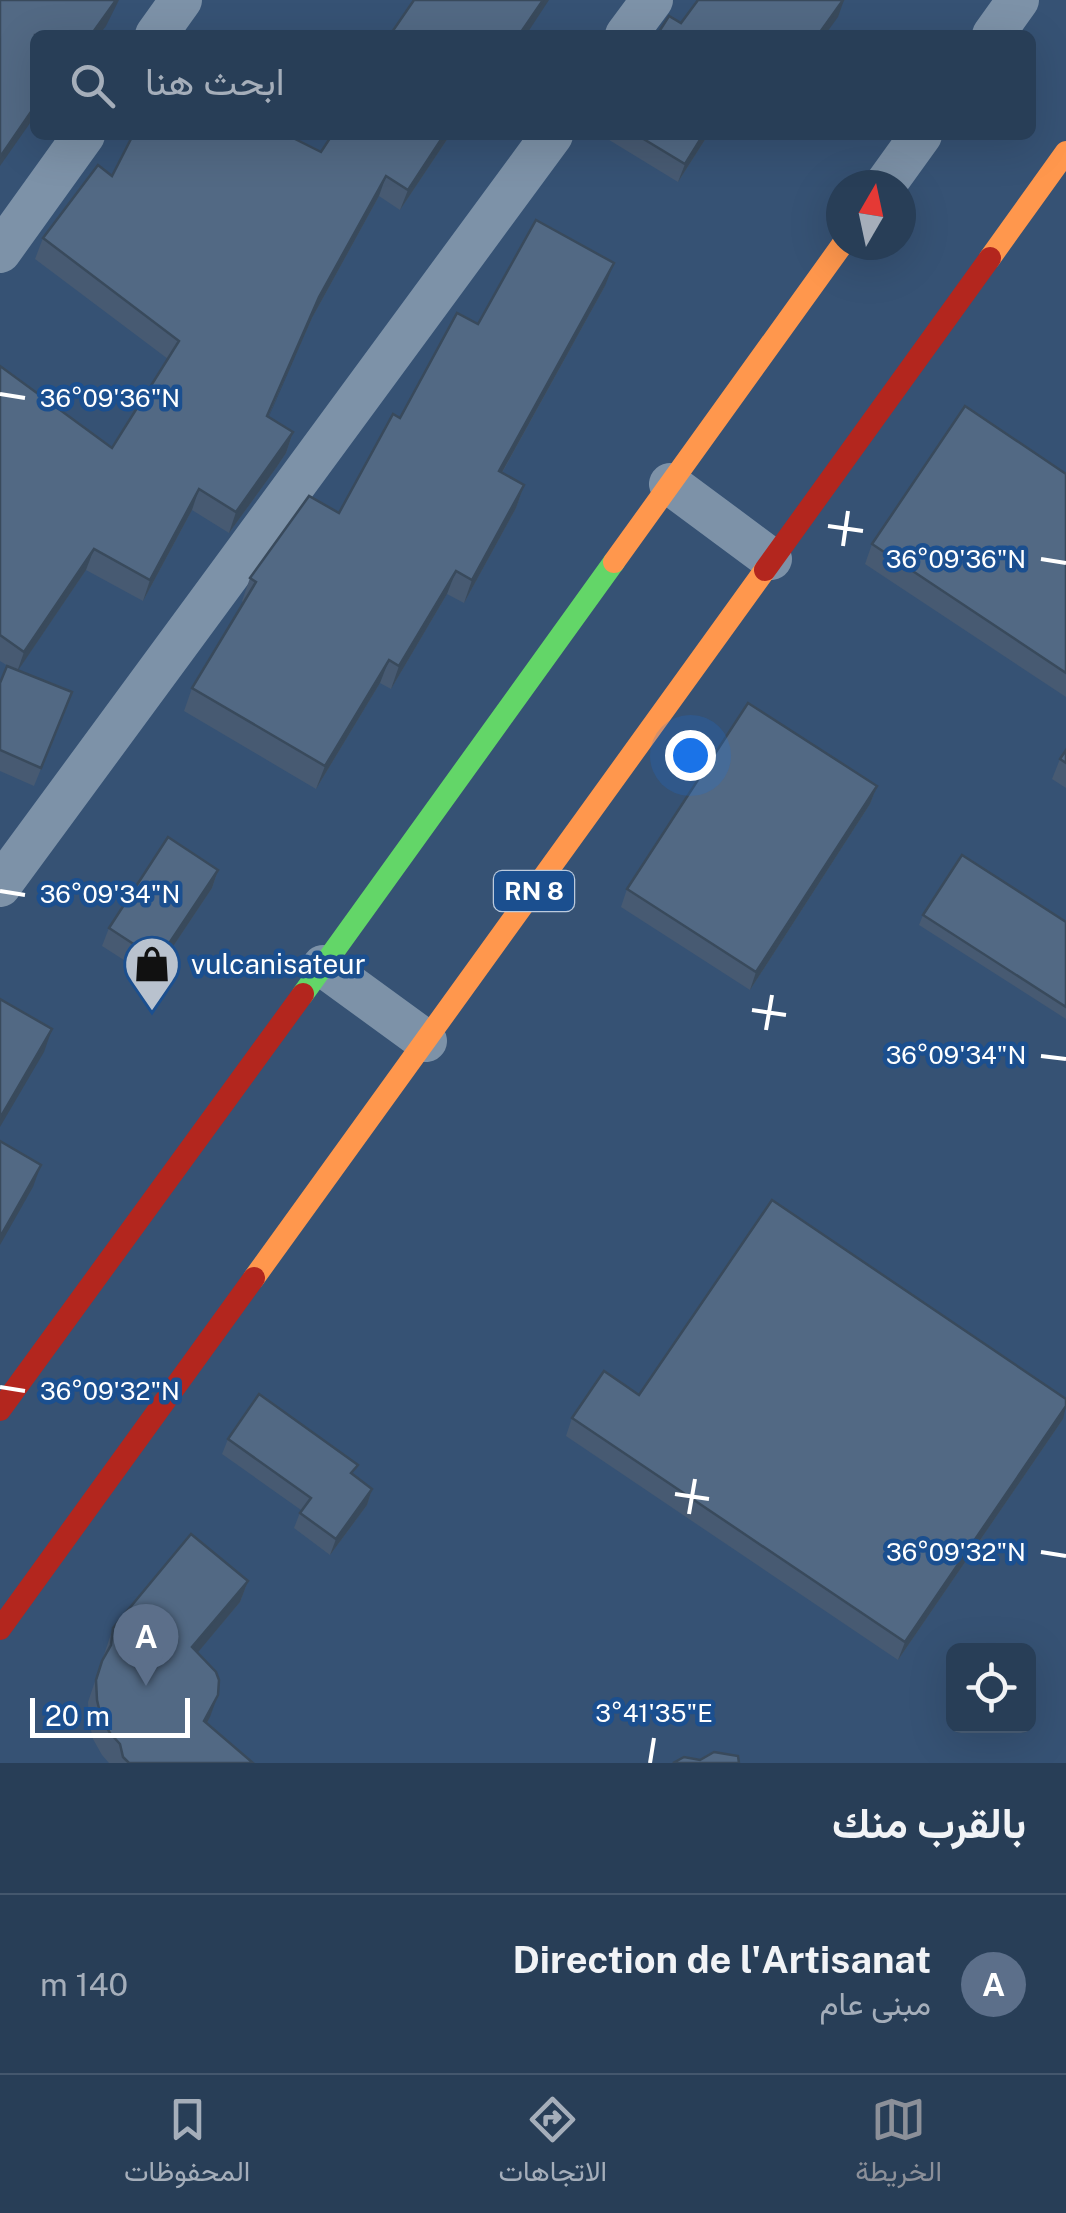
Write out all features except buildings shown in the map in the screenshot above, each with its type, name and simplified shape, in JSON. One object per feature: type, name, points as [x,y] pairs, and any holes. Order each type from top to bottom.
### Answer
[{"type":"main road","name":"RN 8","points":[[0,1629],[1066,152]]},
{"type":"main road","points":[[0,1410],[831,260]]},
{"type":"street","points":[[160,30],[181,0]]},
{"type":"street","points":[[630,30],[652,0]]},
{"type":"street","points":[[997,30],[1018,0]]},
{"type":"street","points":[[0,252],[80,140]]},
{"type":"street","points":[[0,886],[14,837],[548,140]]},
{"type":"street","points":[[896,170],[917,140]]},
{"type":"street","points":[[670,484],[772,560]]},
{"type":"street","points":[[323,966],[426,1042]]},
{"type":"traffic: fast","points":[[303,994],[614,562]]},
{"type":"traffic: slow","points":[[990,258],[1066,152]]},
{"type":"traffic: slow","points":[[614,562],[831,260]]},
{"type":"traffic: slow","points":[[254,1278],[765,570]]},
{"type":"traffic: jam","points":[[765,570],[990,258]]},
{"type":"traffic: jam","points":[[0,1410],[303,994]]},
{"type":"traffic: jam","points":[[0,1629],[254,1278]]},
{"type":"place","name":"vulcanisateur","points":[[152,1013]]},
{"type":"place","name":"Direction de l'Artisanat","points":[[146,1686]]}]
